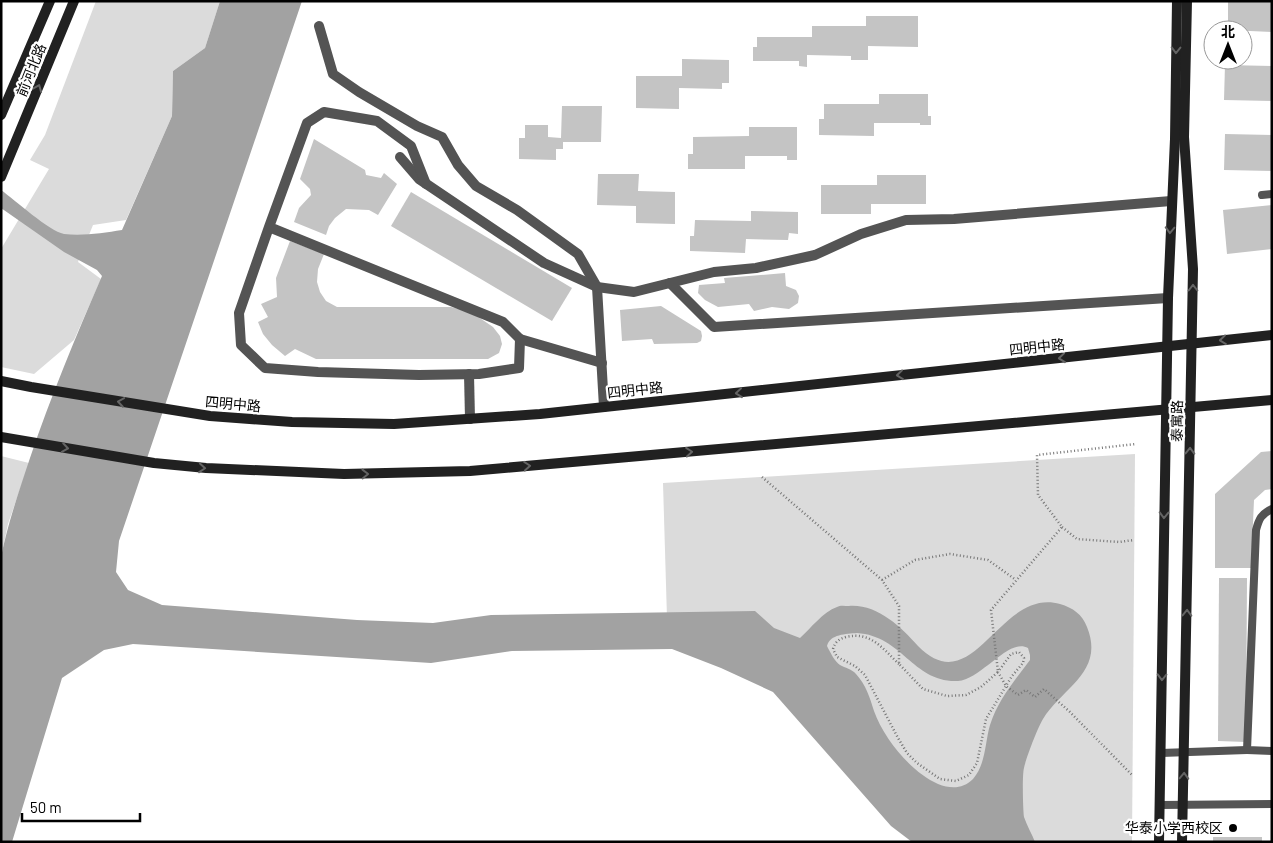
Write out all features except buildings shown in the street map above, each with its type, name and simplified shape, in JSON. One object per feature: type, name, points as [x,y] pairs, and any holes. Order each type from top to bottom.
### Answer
[{"type":"main road","name":"前河北路","points":[[1,115],[50,1]]},
{"type":"main road","name":"前河北路","points":[[1,177],[74,1]]},
{"type":"main road","name":"泰寓路","points":[[1159,842],[1168,298],[1175,139],[1177,1]]},
{"type":"main road","name":"泰寓路","points":[[1182,842],[1193,269],[1184,137],[1187,1]]},
{"type":"main road","name":"四明中路","points":[[1,381],[210,416],[292,422],[394,424],[540,414],[1272,335]]},
{"type":"main road","points":[[1,437],[154,463],[206,468],[344,474],[470,471],[1272,400]]},
{"type":"street","points":[[320,26],[333,74],[359,92],[417,126],[442,137],[458,165],[476,186],[517,210],[578,254],[597,287],[604,407]]},
{"type":"street","points":[[426,184],[411,146],[377,121],[324,112],[307,123],[239,313],[241,345],[265,368],[418,375],[469,374],[519,368],[520,339]]},
{"type":"street","points":[[400,157],[418,179],[544,263],[597,287],[634,292],[714,272],[756,268],[815,255],[861,234],[906,220],[1171,201]]},
{"type":"street","points":[[269,227],[503,322],[520,339],[602,363]]},
{"type":"street","points":[[670,283],[714,327],[1168,298]]},
{"type":"street","points":[[469,374],[470,419]]},
{"type":"lane","points":[[1262,196],[1272,194]]},
{"type":"lane","points":[[1247,750],[1256,530],[1259,519],[1264,513],[1272,509]]},
{"type":"lane","points":[[1161,753],[1272,751]]},
{"type":"lane","points":[[1160,805],[1272,804]]},
{"type":"path","points":[[1134,540],[1120,542],[1077,538],[1062,527],[1038,495],[1037,454],[1136,444]]},
{"type":"path","points":[[762,477],[882,580],[899,606],[900,664]]},
{"type":"path","points":[[1062,527],[991,610],[998,672],[1007,687],[1018,695],[1026,690],[1035,697],[1044,689],[1070,712],[1132,775]]},
{"type":"path","points":[[882,580],[915,560],[950,554],[988,560],[1016,580]]},
{"type":"path","points":[[853,636],[866,637],[877,642],[900,664],[922,689],[947,696],[966,695],[981,687],[998,672],[1011,654],[1019,652],[1023,654],[1023,662],[986,718],[977,763],[969,775],[956,781],[940,780],[917,763],[907,753],[898,738],[865,675],[855,666],[837,657],[833,649],[834,644],[839,639],[853,636]]},
{"type":"shaded area","points":[[96,1],[220,1],[205,48],[173,71],[172,116],[126,220],[93,225],[78,262],[101,279],[74,340],[34,374],[1,367],[1,249],[49,169],[30,160],[45,135]]},
{"type":"shaded area","points":[[220,1],[302,1],[119,541],[116,572],[128,590],[162,605],[357,620],[433,623],[491,615],[755,611],[774,628],[800,638],[822,616],[832,609],[838,606],[859,606],[878,613],[896,624],[918,646],[938,660],[955,661],[971,653],[1020,611],[1039,603],[1060,604],[1076,612],[1085,622],[1091,643],[1091,656],[1079,678],[1043,719],[1025,763],[1023,772],[1024,817],[1035,842],[912,842],[891,826],[773,692],[721,668],[672,649],[512,651],[431,663],[133,644],[104,650],[62,678],[12,842],[1,842],[1,557],[14,507],[38,435],[64,366],[102,276],[97,270],[64,252],[1,208],[1,190],[41,221],[64,234],[101,233],[122,230],[172,116],[173,71],[205,48]],"holes":[[[857,633],[873,636],[886,642],[930,675],[943,680],[958,681],[967,679],[1012,648],[1021,646],[1028,648],[1030,660],[1007,691],[993,716],[980,767],[973,779],[965,785],[952,787],[938,784],[928,779],[900,754],[884,733],[859,678],[853,671],[838,664],[827,646],[831,639],[843,634]]]},
{"type":"shaded area","points":[[1135,454],[1132,842],[1010,842],[667,618],[663,483]]},
{"type":"shaded area","points":[[1,456],[29,463],[8,524],[1,557]]},
{"type":"place","name":"华泰小学西校区","points":[[1233,828]]}]
